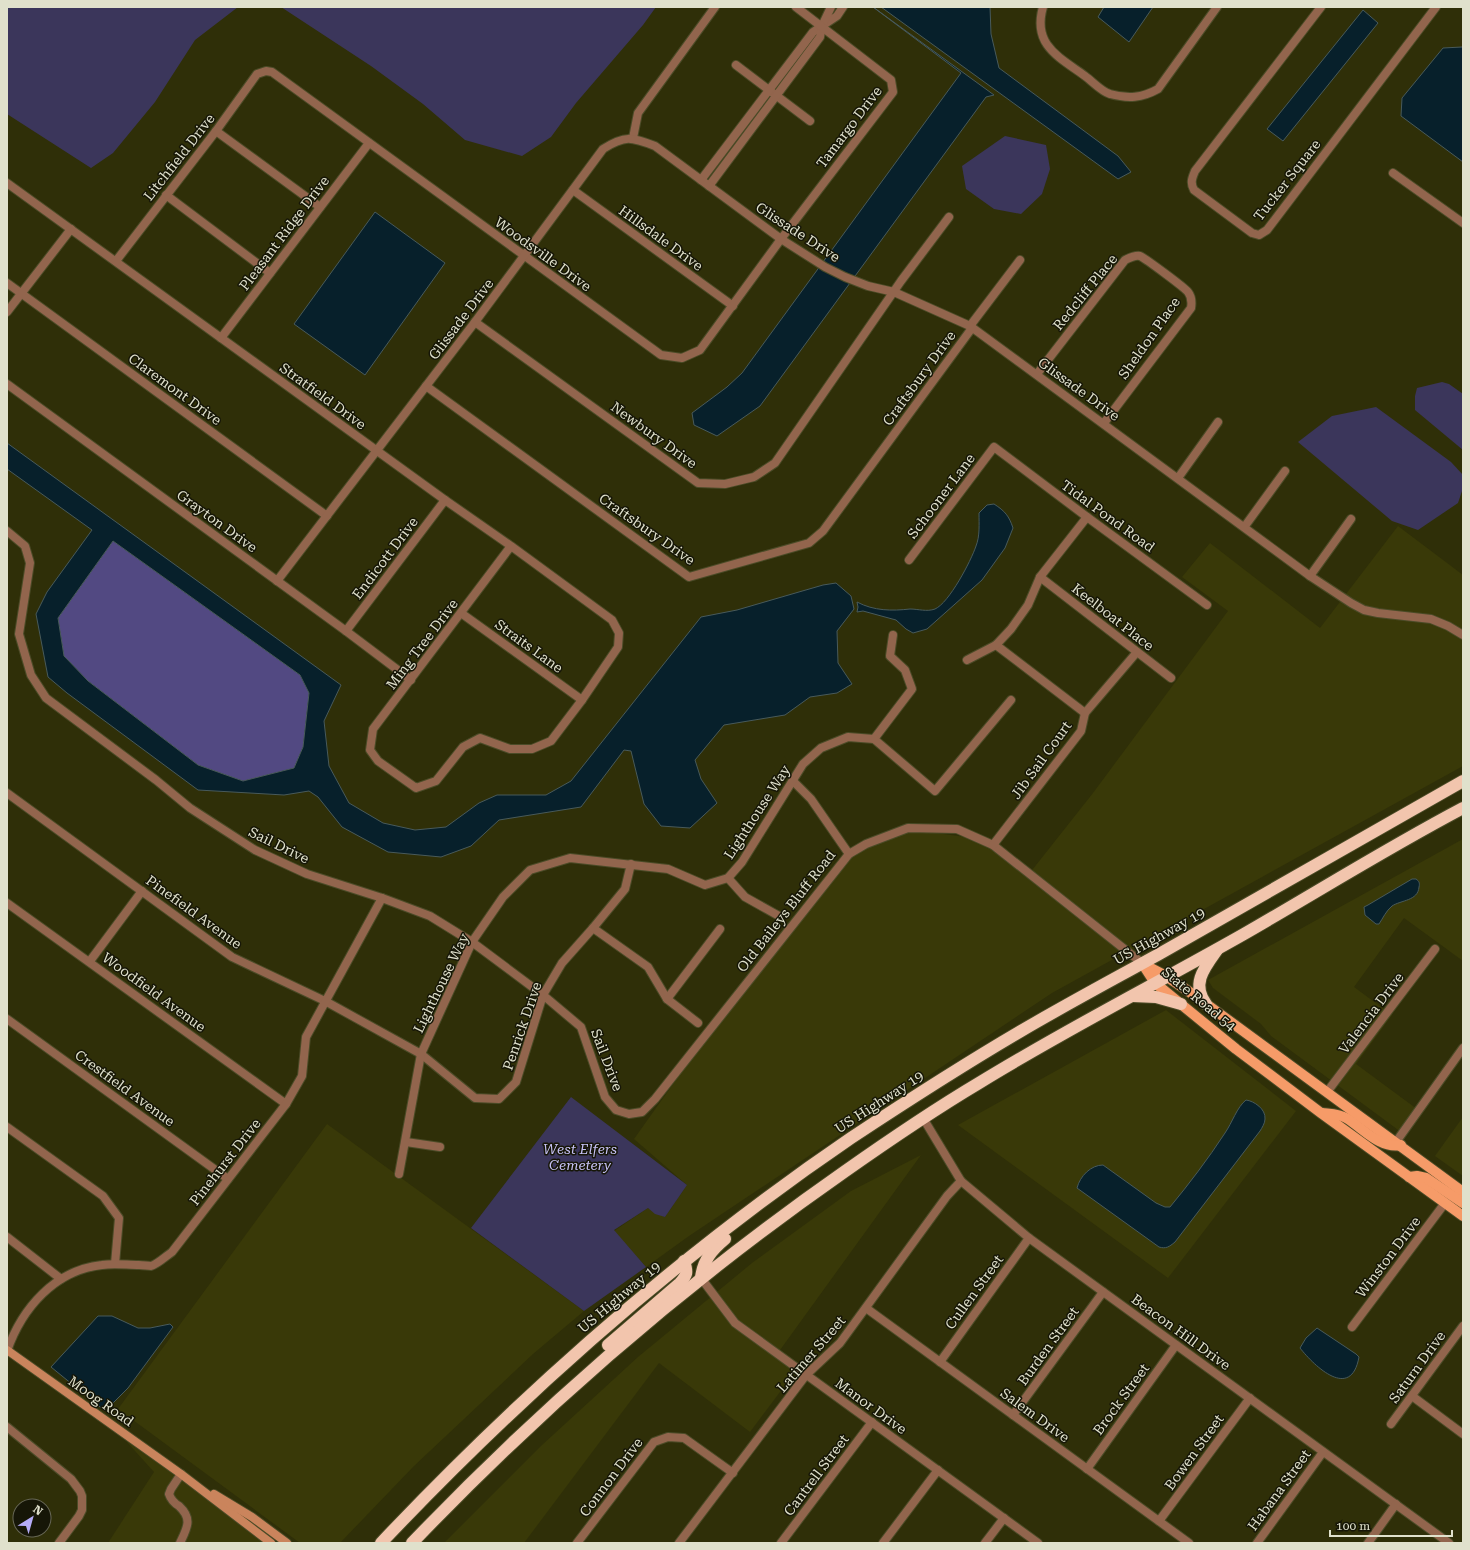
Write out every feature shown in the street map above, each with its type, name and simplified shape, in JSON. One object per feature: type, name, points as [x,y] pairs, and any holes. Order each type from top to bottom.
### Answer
[{"type":"highway","name":"US Highway 19","points":[[381,1543],[458,1462],[540,1384],[684,1262],[782,1187],[848,1140],[932,1085],[1023,1030],[1463,781]]},
{"type":"highway","points":[[412,1543],[506,1448],[593,1368],[701,1278],[810,1196],[923,1118],[977,1084],[1460,809]]},
{"type":"highway","points":[[1206,1004],[1200,993],[1200,976],[1219,947]]},
{"type":"highway","points":[[1130,996],[1142,995],[1156,997],[1181,1004]]},
{"type":"highway","points":[[701,1278],[705,1262],[714,1249],[758,1213],[782,1187]]},
{"type":"highway","points":[[593,1368],[597,1356],[683,1279],[686,1275],[684,1262]]},
{"type":"main road","name":"State Road 54","points":[[1142,963],[1166,976],[1206,1004],[1463,1192]]},
{"type":"main road","name":"State Road 54","points":[[1142,963],[1155,983],[1236,1049],[1320,1113],[1463,1216]]},
{"type":"main road","points":[[1320,1113],[1334,1114],[1345,1118],[1383,1144],[1391,1146],[1398,1144]]},
{"type":"main road","points":[[1409,1177],[1417,1176],[1426,1178],[1463,1203]]},
{"type":"street","points":[[633,138],[638,113],[715,7]]},
{"type":"street","name":"Tamargo Drive","points":[[781,239],[893,92],[891,80],[796,7]]},
{"type":"street","points":[[822,26],[831,7]]},
{"type":"street","points":[[709,186],[744,139],[813,32],[837,16],[843,7]]},
{"type":"street","points":[[1043,7],[1040,25],[1050,50],[1109,94],[1136,98],[1148,95],[1158,89],[1217,7]]},
{"type":"street","name":"Tucker Square","points":[[1321,7],[1195,171],[1192,178],[1191,185],[1194,190],[1252,233],[1259,235],[1267,230],[1432,8]]},
{"type":"street","points":[[736,65],[810,121]]},
{"type":"street","name":"Litchfield Drive","points":[[116,261],[216,132],[257,74],[266,71]]},
{"type":"street","name":"Woodsville Drive","points":[[266,71],[272,72],[661,355],[682,358],[700,350],[781,239]]},
{"type":"street","points":[[701,180],[737,134],[773,93]]},
{"type":"street","points":[[216,132],[320,206]]},
{"type":"street","points":[[737,134],[744,139]]},
{"type":"street","name":"Glissade Drive","points":[[277,581],[476,322],[603,150],[617,140],[633,138],[654,146],[808,257],[845,277],[868,286],[894,292],[971,327],[1104,423],[1310,576],[1351,603],[1364,610],[1378,613],[1431,619],[1448,626],[1463,635]]},
{"type":"street","name":"Pleasant Ridge Drive","points":[[221,338],[368,143]]},
{"type":"street","points":[[719,156],[727,162]]},
{"type":"street","points":[[1393,173],[1463,223]]},
{"type":"street","name":"Stratfield Drive","points":[[7,183],[612,620],[619,633],[618,647],[582,700]]},
{"type":"street","name":"Hillsdale Drive","points":[[574,190],[733,306]]},
{"type":"street","points":[[166,195],[270,273]]},
{"type":"street","name":"Newbury Drive","points":[[476,322],[698,483],[725,484],[754,478],[775,463],[894,292],[949,217]]},
{"type":"street","points":[[7,312],[71,229]]},
{"type":"street","name":"Redcliff Place","points":[[1037,374],[1125,260],[1133,256],[1140,256],[1164,273]]},
{"type":"street","points":[[971,327],[1020,260]]},
{"type":"street","name":"Sheldon Place","points":[[1104,423],[1191,308],[1192,300],[1189,293],[1164,273]]},
{"type":"street","name":"Claremont Drive","points":[[7,283],[328,516]]},
{"type":"street","name":"Craftsbury Drive","points":[[426,386],[689,577],[809,543],[823,531],[971,327]]},
{"type":"street","name":"Grayton Drive","points":[[7,384],[411,680]]},
{"type":"street","points":[[1178,478],[1218,422]]},
{"type":"street","name":"Tidal Pond Road","points":[[994,447],[1207,604]]},
{"type":"street","name":"Schooner Lane","points":[[909,560],[994,447]]},
{"type":"street","points":[[1244,526],[1285,470]]},
{"type":"street","name":"Endicott Drive","points":[[346,631],[445,500]]},
{"type":"street","points":[[967,660],[996,645],[1011,629],[1028,605],[1040,577],[1087,517]]},
{"type":"street","points":[[1310,576],[1351,519]]},
{"type":"street","name":"Sail Drive","points":[[7,531],[25,546],[30,563],[20,634],[31,675],[46,698],[156,780],[190,808],[255,850],[307,874],[382,898],[430,916],[472,942],[543,995],[580,1027],[605,1097],[616,1110],[629,1114]]},
{"type":"street","name":"Ming Tree Drive","points":[[511,546],[373,729],[370,750],[378,761],[416,788],[436,781],[463,748],[480,738],[510,749],[532,749],[551,741],[582,700]]},
{"type":"street","name":"Keelboat Place","points":[[1040,577],[1171,678]]},
{"type":"street","name":"Straits Lane","points":[[461,613],[582,700]]},
{"type":"street","points":[[893,635],[890,656],[905,670],[912,689],[874,739],[935,791],[1011,700]]},
{"type":"street","points":[[996,645],[1085,713]]},
{"type":"street","name":"Jib Sail Court","points":[[993,845],[1082,730],[1085,713],[1137,652]]},
{"type":"street","name":"Lighthouse Way","points":[[399,1174],[421,1054],[472,942],[503,897],[530,870],[570,858],[668,869],[705,885],[728,878],[742,862],[803,764],[820,748],[848,737],[874,739]]},
{"type":"street","points":[[793,781],[811,799],[849,854]]},
{"type":"street","name":"Pinefield Avenue","points":[[7,793],[232,957],[325,1000],[421,1054]]},
{"type":"street","name":"Old Baileys Bluff Road","points":[[629,1114],[642,1112],[655,1099],[849,854],[866,844],[908,828],[957,829],[993,845],[1142,963]]},
{"type":"street","name":"Penrick Drive","points":[[421,1054],[475,1098],[499,1099],[516,1082],[543,995],[562,963],[625,889],[631,864]]},
{"type":"street","points":[[728,878],[745,896],[779,916]]},
{"type":"street","points":[[90,961],[142,891]]},
{"type":"street","name":"Pinehurst Drive","points":[[7,1350],[16,1329],[26,1313],[44,1292],[62,1279],[82,1269],[115,1264],[152,1266],[172,1252],[286,1104],[302,1076],[306,1037],[382,898]]},
{"type":"street","name":"Woodfield Avenue","points":[[7,903],[90,961],[286,1104]]},
{"type":"street","points":[[593,928],[648,967],[667,998],[698,1023]]},
{"type":"street","points":[[667,998],[720,929]]},
{"type":"street","name":"Valencia Drive","points":[[1327,1092],[1435,949]]},
{"type":"street","name":"Crestfield Avenue","points":[[7,1019],[228,1179]]},
{"type":"street","points":[[1398,1144],[1463,1048]]},
{"type":"street","name":"Beacon Hill Drive","points":[[923,1118],[961,1181],[1029,1238],[1449,1543]]},
{"type":"street","points":[[7,1127],[103,1196],[119,1218],[115,1264]]},
{"type":"street","points":[[406,1142],[440,1147]]},
{"type":"street","name":"Latimer Street","points":[[679,1543],[806,1375],[840,1343],[947,1196],[961,1181]]},
{"type":"street","name":"Winston Drive","points":[[1352,1327],[1445,1203]]},
{"type":"street","points":[[7,1238],[62,1279]]},
{"type":"street","name":"Cullen Street","points":[[940,1362],[1029,1238]]},
{"type":"street","name":"Manor Drive","points":[[701,1278],[735,1323],[1038,1543]]},
{"type":"street","name":"Burden Street","points":[[1013,1415],[1103,1292]]},
{"type":"street","name":"Salem Drive","points":[[866,1308],[1189,1543]]},
{"type":"street","name":"Saturn Drive","points":[[1391,1424],[1463,1326]]},
{"type":"street","name":"Brock Street","points":[[1087,1469],[1176,1345]]},
{"type":"street","name":"Moog Road","points":[[7,1350],[181,1474],[271,1543]]},
{"type":"street","points":[[1412,1396],[1463,1434]]},
{"type":"street","name":"Bowen Street","points":[[1159,1521],[1250,1398]]},
{"type":"street","name":"Cantrell Street","points":[[781,1543],[872,1422]]},
{"type":"street","points":[[7,1427],[71,1479],[80,1490],[82,1496],[82,1510],[59,1543]]},
{"type":"street","name":"Connon Drive","points":[[578,1543],[654,1442],[668,1437],[684,1438],[733,1473]]},
{"type":"street","name":"Habana Street","points":[[1257,1543],[1323,1452]]},
{"type":"street","points":[[883,1543],[938,1470]]},
{"type":"street","points":[[180,1543],[187,1529],[187,1518],[169,1494],[171,1488],[181,1474]]},
{"type":"street","name":"Moog Road","points":[[181,1474],[252,1517],[287,1543]]},
{"type":"street","points":[[1368,1543],[1396,1504]]},
{"type":"street","points":[[985,1543],[1004,1518]]},
{"type":"shaded area","points":[[1398,526],[1463,575],[1463,766],[1052,993],[689,1236],[646,1267],[614,1231],[648,1208],[665,1217],[687,1185],[634,1139],[759,963],[863,843],[913,830],[981,839],[1029,874],[1093,793],[1228,611],[1182,577],[1210,543],[1320,628]]},
{"type":"shaded area","points":[[113,541],[300,675],[309,693],[303,747],[294,768],[243,781],[198,765],[88,681],[64,656],[58,618]]},
{"type":"shaded area","points":[[1463,839],[1463,961],[1404,918],[1354,987],[1392,1015],[1356,1064],[1421,1112],[1405,1135],[1271,1036],[1261,1024],[1213,988],[1208,980]]},
{"type":"shaded area","points":[[1166,1010],[1296,1111],[1168,1278],[958,1125]]},
{"type":"shaded area","points":[[1463,1117],[1463,1176],[1435,1156]]},
{"type":"shaded area","points":[[327,1124],[584,1311],[533,1354],[414,1466],[340,1543],[300,1543],[118,1409]]},
{"type":"shaded area","points":[[921,1155],[775,1357],[795,1372],[750,1432],[659,1363],[524,1543],[444,1543],[541,1446],[638,1357],[752,1263],[851,1191]]},
{"type":"shaded area","points":[[126,1441],[178,1477],[263,1543],[108,1543],[154,1472]]},
{"type":"green space","points":[[7,7],[238,7],[195,40],[155,102],[113,153],[91,168],[7,114]]},
{"type":"green space","points":[[281,7],[656,7],[643,25],[576,103],[551,137],[522,156],[465,140],[423,104],[371,66]]},
{"type":"green space","points":[[1005,136],[1046,145],[1050,169],[1042,194],[1021,214],[994,209],[966,189],[962,166]]},
{"type":"green space","points":[[1442,382],[1449,384],[1463,394],[1463,450],[1415,410],[1415,396],[1417,388]]},
{"type":"green space","points":[[1376,407],[1451,462],[1463,475],[1463,488],[1458,503],[1418,530],[1392,521],[1298,442],[1332,416]]},
{"type":"green space","name":"West Elfers Cemetery","points":[[571,1097],[687,1185],[665,1217],[655,1214],[648,1208],[614,1230],[646,1267],[584,1311],[471,1228]]},
{"type":"water","points":[[873,7],[994,95],[986,97],[760,406],[717,436],[694,425],[692,413],[727,387],[742,373],[961,73]]},
{"type":"water","points":[[881,7],[990,7],[991,34],[999,68],[1118,156],[1131,172],[1118,179]]},
{"type":"water","points":[[1104,7],[1153,7],[1129,42],[1098,17]]},
{"type":"water","points":[[1363,10],[1378,23],[1283,141],[1267,129]]},
{"type":"water","points":[[1462,47],[1463,162],[1401,116],[1402,98],[1443,48]]},
{"type":"water","points":[[375,212],[445,263],[365,375],[294,324]]},
{"type":"water","points":[[7,443],[341,685],[324,721],[329,766],[349,803],[383,823],[415,830],[446,827],[479,803],[497,795],[546,795],[571,781],[701,617],[737,610],[823,585],[836,583],[851,596],[854,609],[837,631],[838,663],[852,684],[837,693],[810,697],[785,715],[724,725],[695,760],[701,779],[717,803],[690,828],[661,826],[644,804],[631,751],[624,750],[581,807],[499,820],[471,846],[441,857],[388,852],[342,827],[318,797],[309,791],[284,795],[198,790],[67,693],[48,677],[36,614],[47,592],[92,530],[7,469]],"holes":[[[113,541],[300,675],[309,693],[303,747],[294,768],[243,781],[198,765],[88,681],[64,656],[58,618]]]},
{"type":"water","points":[[994,504],[1006,514],[1013,528],[1005,548],[982,580],[927,629],[913,633],[896,620],[863,611],[857,612],[857,602],[876,609],[890,610],[929,610],[935,609],[941,605],[959,581],[973,553],[978,538],[979,513],[987,505]]},
{"type":"water","points":[[1412,879],[1419,881],[1418,892],[1416,895],[1408,900],[1392,906],[1386,912],[1379,924],[1376,924],[1365,915],[1364,907]]},
{"type":"water","points":[[1246,1100],[1256,1104],[1264,1112],[1265,1119],[1260,1131],[1175,1242],[1166,1248],[1159,1247],[1077,1188],[1083,1175],[1094,1167],[1103,1165],[1156,1203],[1165,1207],[1170,1207],[1212,1152]]},
{"type":"water","points":[[98,1316],[112,1316],[138,1328],[150,1328],[170,1324],[173,1327],[128,1388],[105,1411],[51,1367]]},
{"type":"water","points":[[1317,1328],[1359,1357],[1355,1370],[1349,1377],[1341,1378],[1332,1376],[1323,1371],[1314,1364],[1300,1348],[1306,1338]]}]
